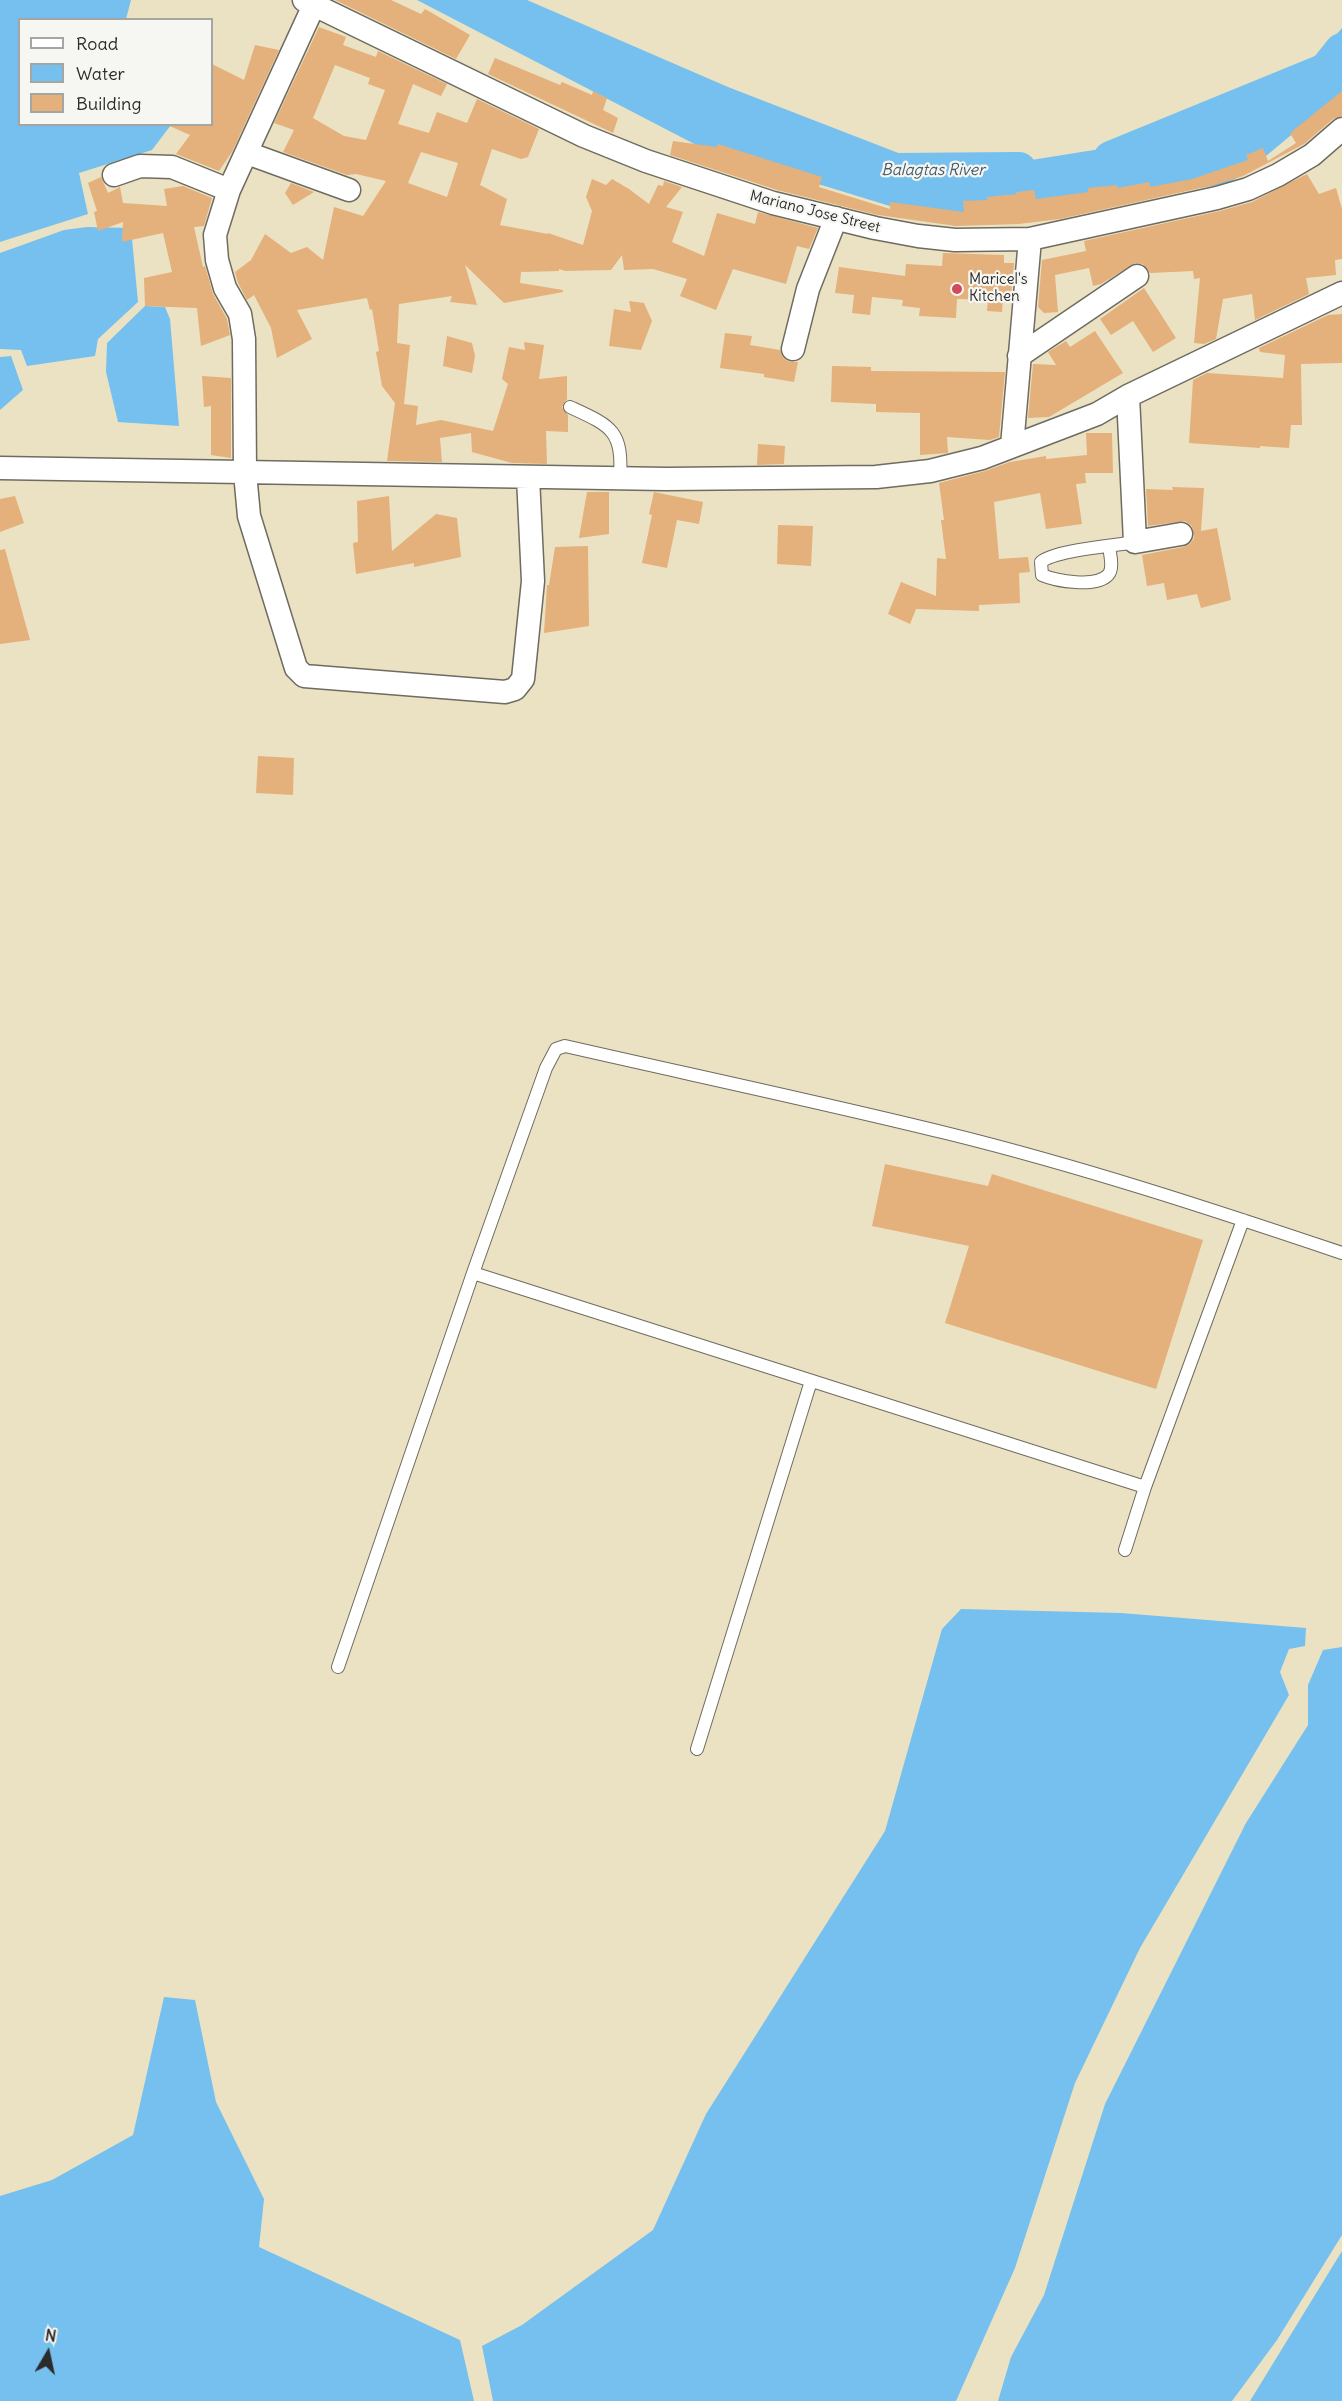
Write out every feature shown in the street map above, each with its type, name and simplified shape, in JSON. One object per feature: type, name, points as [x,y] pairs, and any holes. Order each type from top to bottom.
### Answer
[{"type":"street","points":[[309,3],[247,153],[229,190],[215,235],[217,260],[225,288],[240,314],[244,339],[245,473],[253,527],[296,668],[304,676],[505,692],[515,690],[523,679],[531,618],[533,581],[528,477]]},
{"type":"street","name":"Mariano Jose Street","points":[[309,3],[584,136],[646,161],[773,203],[875,228],[955,240],[1030,239],[1169,209],[1248,189],[1312,155],[1342,129]]},
{"type":"street","points":[[247,153],[349,190]]},
{"type":"street","points":[[114,175],[140,166],[172,167],[229,190]]},
{"type":"street","points":[[793,349],[808,289],[836,218]]},
{"type":"street","points":[[1012,446],[1030,239]]},
{"type":"street","points":[[1019,356],[1137,276]]},
{"type":"street","points":[[0,468],[803,479],[876,477],[930,471],[982,458],[1097,414],[1128,396],[1342,293]]},
{"type":"street","points":[[1128,396],[1135,542],[1181,534]]},
{"type":"lane","points":[[570,407],[599,421],[615,436],[622,451],[620,478]]},
{"type":"lane","points":[[1109,547],[1111,571],[1108,576],[1099,580],[1065,583],[1042,574],[1041,562],[1046,558],[1135,542]]},
{"type":"lane","points":[[338,1667],[473,1273],[546,1068],[556,1049],[565,1046],[945,1133],[1067,1166],[1244,1220],[1342,1253]]},
{"type":"lane","points":[[1125,1550],[1145,1487],[1244,1220]]},
{"type":"lane","points":[[473,1273],[1145,1487]]},
{"type":"lane","points":[[698,1749],[812,1381]]},
{"type":"water","points":[[0,0],[131,0],[126,18],[18,18],[18,126],[170,126],[152,150],[79,173],[88,214],[0,242]]},
{"type":"water","points":[[417,0],[527,0],[728,87],[950,173],[1213,131],[1309,66],[1342,28],[1342,93],[1243,175],[1225,184],[955,226],[704,149]]},
{"type":"water","points":[[87,227],[131,228],[138,302],[98,339],[95,356],[27,366],[21,350],[0,349],[0,253],[64,230]]},
{"type":"water","points":[[145,306],[165,307],[170,319],[179,426],[118,422],[106,372],[107,343]]},
{"type":"water","points":[[11,356],[23,390],[0,410],[0,357]]},
{"type":"water","points":[[961,1609],[1121,1613],[1306,1628],[1305,1646],[1289,1649],[1280,1672],[1289,1695],[1140,1948],[1075,2083],[1015,2268],[956,2401],[493,2401],[482,2346],[522,2325],[653,2230],[706,2114],[885,1831],[942,1629]]},
{"type":"water","points":[[1342,1647],[1342,2235],[1277,2340],[1232,2401],[998,2401],[1011,2357],[1044,2295],[1105,2104],[1246,1823],[1308,1725],[1308,1685],[1323,1650]]},
{"type":"water","points":[[164,1997],[195,2000],[216,2102],[264,2199],[259,2247],[460,2340],[474,2401],[0,2401],[0,2196],[52,2180],[133,2135]]},
{"type":"water","points":[[1342,2251],[1342,2401],[1250,2401]]},
{"type":"building","points":[[335,0],[391,0],[421,14],[425,9],[470,35],[456,59]]},
{"type":"building","points":[[319,27],[346,37],[343,45],[376,57],[378,51],[447,84],[441,96],[413,84],[398,124],[429,133],[437,112],[467,123],[477,99],[539,129],[528,157],[521,159],[492,149],[480,185],[507,199],[500,225],[548,233],[583,245],[592,211],[586,197],[592,179],[606,185],[612,179],[649,204],[658,185],[663,186],[664,181],[682,187],[666,207],[683,212],[672,242],[704,256],[717,213],[755,224],[758,212],[818,228],[809,249],[797,246],[786,284],[733,269],[716,310],[680,296],[687,279],[653,269],[624,270],[622,255],[611,270],[565,271],[559,269],[559,271],[521,272],[520,283],[563,290],[563,292],[504,303],[465,265],[477,305],[450,302],[452,296],[399,304],[397,343],[410,345],[404,404],[418,406],[416,425],[441,420],[493,431],[508,384],[502,379],[509,347],[525,350],[524,342],[544,345],[539,379],[567,376],[567,399],[562,407],[568,415],[568,432],[546,431],[547,464],[512,463],[472,452],[471,433],[440,438],[442,462],[387,461],[395,403],[382,386],[372,309],[370,310],[367,298],[297,310],[312,339],[277,358],[271,328],[254,295],[247,300],[235,272],[251,260],[265,234],[291,253],[307,247],[323,260],[334,207],[363,216],[386,181],[356,174],[347,175],[283,152],[294,130],[274,123]],"holes":[[[335,65],[370,78],[368,84],[385,90],[366,140],[344,136],[313,118]],[[421,152],[458,163],[447,197],[408,183]]]},
{"type":"building","points":[[255,45],[279,50],[232,152],[219,171],[176,154],[190,135],[170,126],[213,126],[213,64],[244,80]]},
{"type":"building","points":[[495,58],[560,85],[562,82],[592,95],[593,91],[607,98],[603,110],[618,118],[613,133],[488,74]]},
{"type":"building","points":[[1342,91],[1342,116],[1333,119],[1304,144],[1243,176],[1214,185],[1060,219],[1019,224],[956,226],[878,215],[777,190],[670,155],[673,141],[717,147],[718,144],[822,177],[819,187],[890,209],[890,202],[964,212],[963,201],[987,200],[987,197],[1017,194],[1016,192],[1034,190],[1036,199],[1088,192],[1088,188],[1117,185],[1117,188],[1150,182],[1150,187],[1192,179],[1248,160],[1246,155],[1263,148],[1268,161],[1296,143],[1290,133]]},
{"type":"building","points":[[1307,174],[1319,194],[1336,188],[1342,209],[1342,259],[1335,260],[1336,275],[1306,278],[1309,294],[1255,320],[1252,294],[1223,299],[1216,339],[1204,344],[1194,343],[1200,278],[1194,279],[1193,271],[1150,273],[1143,264],[1135,263],[1101,284],[1093,286],[1089,268],[1055,275],[1058,312],[1044,313],[1038,307],[1042,260],[1086,251],[1084,241],[1252,202]]},
{"type":"building","points":[[101,177],[108,193],[120,187],[123,203],[167,206],[164,189],[183,186],[212,198],[204,226],[194,227],[203,267],[205,266],[213,294],[227,319],[230,335],[201,346],[197,308],[145,306],[144,278],[172,272],[163,233],[122,242],[123,222],[98,231],[94,212],[97,211],[88,183]]},
{"type":"building","points":[[291,183],[314,192],[293,205],[285,193]]},
{"type":"building","points":[[943,253],[1004,255],[1004,263],[1014,263],[1011,297],[1003,297],[1002,312],[987,311],[988,300],[957,299],[956,318],[919,316],[920,308],[902,306],[903,300],[872,297],[870,315],[852,313],[854,295],[835,293],[839,267],[905,276],[906,264],[942,266]]},
{"type":"building","points":[[1144,288],[1176,338],[1153,352],[1133,321],[1111,335],[1100,319]]},
{"type":"building","points":[[629,301],[644,303],[652,321],[641,350],[609,346],[614,309],[631,312]]},
{"type":"building","points":[[1342,314],[1342,363],[1301,364],[1302,425],[1291,425],[1289,448],[1189,443],[1193,380],[1207,373],[1283,378],[1285,355],[1260,352],[1259,348],[1328,315]]},
{"type":"building","points":[[1095,331],[1123,373],[1049,417],[1028,418],[1033,364],[1056,365],[1048,352],[1066,341],[1070,347]]},
{"type":"building","points":[[725,333],[752,336],[750,345],[780,350],[784,359],[798,362],[794,382],[764,377],[764,374],[720,368]]},
{"type":"building","points":[[447,336],[472,343],[475,356],[472,373],[443,366]]},
{"type":"building","points":[[832,366],[871,367],[871,371],[1005,372],[999,437],[990,440],[947,437],[948,453],[920,455],[920,413],[876,412],[876,404],[831,402]]},
{"type":"building","points":[[202,376],[231,378],[231,458],[211,455],[211,406],[204,407]]},
{"type":"building","points":[[1086,433],[1112,433],[1113,473],[1085,473],[1086,483],[1076,484],[1082,524],[1046,529],[1040,493],[994,502],[999,559],[1028,557],[1030,572],[1019,573],[1020,603],[979,605],[979,611],[916,609],[910,624],[888,614],[901,582],[936,596],[937,558],[946,559],[939,483],[1010,462],[1046,456],[1046,459],[1087,455]]},
{"type":"building","points":[[758,444],[785,446],[784,464],[757,465]]},
{"type":"building","points":[[1172,487],[1204,488],[1201,531],[1217,528],[1231,600],[1201,608],[1197,594],[1167,600],[1164,583],[1147,586],[1142,555],[1183,547],[1190,544],[1194,538],[1192,526],[1185,521],[1148,526],[1146,489],[1173,490]]},
{"type":"building","points":[[587,492],[609,492],[609,534],[579,538]]},
{"type":"building","points":[[654,492],[703,502],[699,524],[677,520],[667,568],[642,563],[652,515],[649,514]]},
{"type":"building","points":[[15,496],[24,523],[0,532],[0,499]]},
{"type":"building","points":[[389,496],[392,551],[436,514],[457,518],[461,557],[414,567],[414,563],[356,574],[353,543],[358,542],[357,501]]},
{"type":"building","points":[[778,525],[813,526],[811,566],[777,564]]},
{"type":"building","points":[[588,546],[589,626],[544,633],[547,585],[549,585],[555,547]]},
{"type":"building","points":[[5,549],[30,640],[0,644],[0,550]]},
{"type":"building","points":[[258,756],[294,758],[293,795],[256,793]]},
{"type":"building","points":[[885,1164],[988,1186],[992,1174],[1203,1240],[1156,1389],[945,1323],[969,1246],[872,1226]]},
{"type":"waterway","name":"Balagtas River","points":[[1111,159],[1326,71],[1342,51]]},
{"type":"waterway","name":"Balagtas River","points":[[894,171],[1019,170]]},
{"type":"place","name":"Maricel's Kitchen","points":[[957,289]]}]
